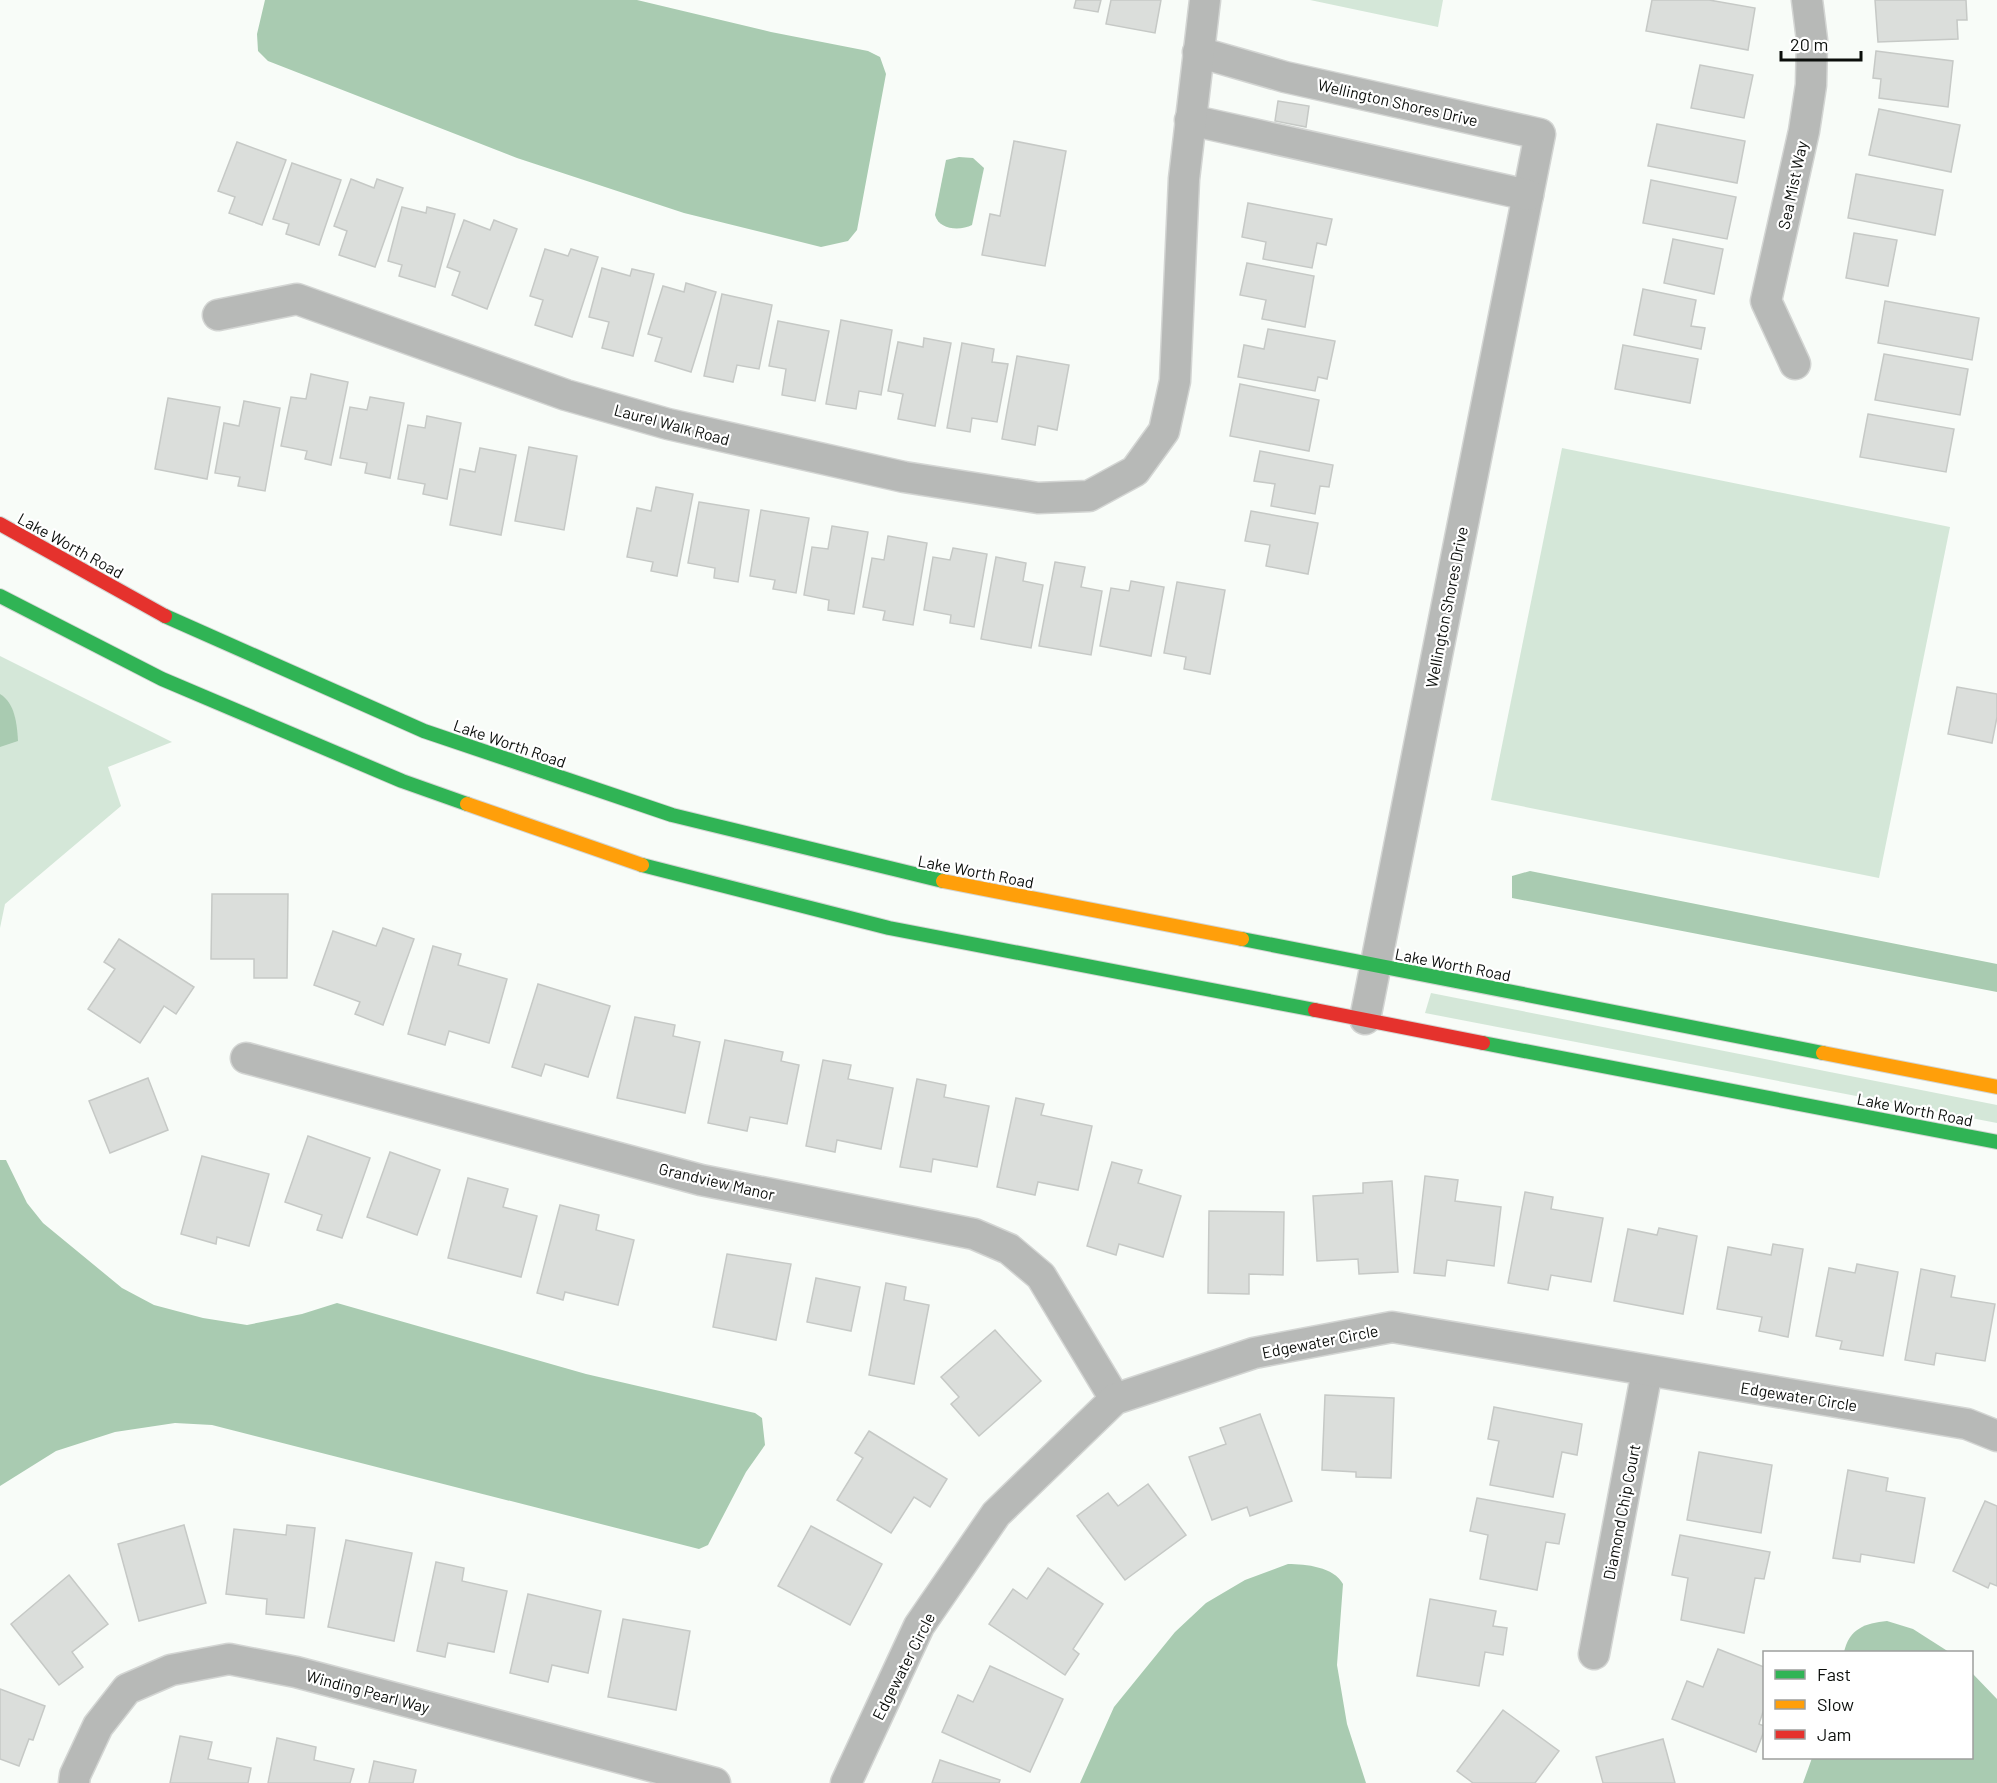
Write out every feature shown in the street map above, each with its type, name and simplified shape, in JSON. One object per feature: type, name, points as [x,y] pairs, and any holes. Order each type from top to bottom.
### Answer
[{"type":"street","points":[[1205,0],[1190,120],[1528,195]]},
{"type":"street","name":"Sea Mist Way","points":[[1795,364],[1766,301],[1804,131],[1811,85],[1812,39],[1807,0]]},
{"type":"street","name":"Wellington Shores Drive","points":[[1197,52],[1285,77],[1540,134],[1365,1019]]},
{"type":"street","name":"Laurel Walk Road","points":[[218,315],[297,299],[566,395],[668,424],[904,477],[1038,498],[1089,496],[1135,471],[1164,431],[1175,381],[1184,179],[1190,120]]},
{"type":"street","name":"Lake Worth Road","points":[[0,524],[177,623],[414,727],[672,814],[898,872],[1997,1087]]},
{"type":"street","name":"Lake Worth Road","points":[[0,596],[162,679],[402,782],[652,869],[889,928],[1997,1142]]},
{"type":"street","name":"Grandview Manor","points":[[246,1058],[701,1180],[974,1234],[1009,1248],[1041,1276],[1114,1399]]},
{"type":"street","name":"Edgewater Circle","points":[[846,1783],[919,1626],[996,1514],[1114,1399],[1254,1353],[1392,1327],[1967,1424],[1997,1436]]},
{"type":"street","name":"Diamond Chip Court","points":[[1594,1654],[1647,1371]]},
{"type":"street","name":"Winding Pearl Way","points":[[74,1783],[75,1775],[98,1726],[127,1689],[171,1670],[229,1659],[296,1672],[715,1783]]},
{"type":"shaded area","points":[[265,0],[637,0],[771,32],[868,51],[880,57],[886,74],[857,230],[848,241],[821,247],[684,213],[517,158],[268,61],[258,51],[257,34]]},
{"type":"shaded area","points":[[1310,0],[1443,0],[1438,27]]},
{"type":"shaded area","points":[[959,157],[973,158],[984,168],[972,225],[950,228],[941,224],[935,215],[946,160]]},
{"type":"shaded area","points":[[1562,448],[1950,527],[1879,878],[1491,800]]},
{"type":"shaded area","points":[[0,656],[172,742],[108,767],[121,806],[5,904],[0,928]]},
{"type":"shaded area","points":[[0,694],[12,708],[18,741],[0,747]]},
{"type":"shaded area","points":[[1530,871],[1997,964],[1997,992],[1512,898],[1512,876]]},
{"type":"shaded area","points":[[1431,993],[1997,1105],[1997,1123],[1425,1013]]},
{"type":"shaded area","points":[[0,1160],[6,1160],[27,1203],[43,1223],[122,1288],[154,1305],[203,1318],[247,1325],[302,1314],[337,1303],[586,1374],[755,1413],[762,1418],[765,1445],[746,1472],[708,1545],[699,1549],[212,1425],[175,1423],[115,1432],[56,1451],[0,1486]]},
{"type":"shaded area","points":[[1288,1564],[1326,1570],[1339,1578],[1343,1584],[1337,1665],[1347,1724],[1366,1783],[1080,1783],[1114,1707],[1175,1632],[1206,1603],[1245,1580]]},
{"type":"shaded area","points":[[1887,1621],[1913,1629],[1947,1651],[1844,1651],[1854,1633],[1872,1623]]},
{"type":"shaded area","points":[[1973,1674],[1997,1699],[1997,1783],[1803,1783],[1812,1759],[1973,1759]]},
{"type":"building","points":[[1076,0],[1101,0],[1098,12],[1074,8]]},
{"type":"building","points":[[1111,0],[1161,0],[1155,33],[1106,24]]},
{"type":"building","points":[[1652,0],[1709,0],[1755,8],[1748,50],[1646,31]]},
{"type":"building","points":[[1875,0],[1966,0],[1967,20],[1957,20],[1958,39],[1878,42]]},
{"type":"building","points":[[1876,51],[1953,61],[1948,107],[1879,98],[1881,79],[1873,78]]},
{"type":"building","points":[[1700,65],[1753,75],[1744,118],[1691,108]]},
{"type":"building","points":[[1278,101],[1309,106],[1306,127],[1275,121]]},
{"type":"building","points":[[1879,109],[1960,125],[1951,172],[1869,155]]},
{"type":"building","points":[[1657,124],[1745,141],[1737,183],[1648,166]]},
{"type":"building","points":[[1014,141],[1066,151],[1045,266],[982,255],[990,214],[1000,216]]},
{"type":"building","points":[[237,142],[286,160],[262,225],[229,213],[235,197],[218,191]]},
{"type":"building","points":[[292,163],[341,180],[319,245],[286,234],[289,224],[273,219]]},
{"type":"building","points":[[1856,174],[1943,190],[1935,235],[1848,218]]},
{"type":"building","points":[[351,179],[374,188],[377,179],[403,188],[375,267],[339,255],[347,231],[334,226]]},
{"type":"building","points":[[1651,180],[1736,197],[1727,239],[1643,223]]},
{"type":"building","points":[[1248,203],[1332,219],[1326,245],[1317,243],[1312,268],[1263,259],[1266,242],[1242,237]]},
{"type":"building","points":[[402,207],[426,213],[427,207],[455,214],[435,287],[399,276],[402,265],[388,261]]},
{"type":"building","points":[[464,220],[490,230],[494,220],[517,229],[487,309],[452,295],[460,272],[447,267]]},
{"type":"building","points":[[1854,233],[1897,240],[1888,286],[1846,278]]},
{"type":"building","points":[[1673,239],[1723,249],[1714,294],[1664,283]]},
{"type":"building","points":[[545,249],[568,256],[571,249],[598,257],[572,337],[535,325],[543,300],[530,296]]},
{"type":"building","points":[[1247,263],[1314,276],[1305,327],[1262,319],[1266,300],[1240,295]]},
{"type":"building","points":[[602,268],[630,276],[632,269],[654,274],[633,356],[602,348],[609,322],[589,317]]},
{"type":"building","points":[[686,283],[716,292],[691,372],[655,361],[662,338],[648,334],[663,286],[684,292]]},
{"type":"building","points":[[1643,289],[1696,300],[1691,326],[1705,328],[1701,349],[1634,335]]},
{"type":"building","points":[[722,294],[772,305],[759,369],[737,365],[733,382],[704,376]]},
{"type":"building","points":[[1885,301],[1979,318],[1972,360],[1878,343]]},
{"type":"building","points":[[841,320],[892,330],[881,395],[859,391],[856,409],[826,404]]},
{"type":"building","points":[[778,321],[829,331],[815,401],[782,395],[786,369],[769,366]]},
{"type":"building","points":[[1268,329],[1335,341],[1327,379],[1318,377],[1315,391],[1238,377],[1244,345],[1264,349]]},
{"type":"building","points":[[924,338],[951,343],[935,426],[898,419],[903,394],[888,391],[898,342],[923,347]]},
{"type":"building","points":[[962,343],[994,349],[992,362],[1008,364],[997,422],[972,418],[970,432],[947,428]]},
{"type":"building","points":[[1623,345],[1698,359],[1690,403],[1615,389]]},
{"type":"building","points":[[1884,354],[1968,369],[1960,415],[1875,400]]},
{"type":"building","points":[[1017,356],[1069,365],[1057,430],[1038,426],[1035,445],[1002,439]]},
{"type":"building","points":[[311,374],[348,382],[331,465],[305,459],[307,451],[281,446],[291,397],[306,399]]},
{"type":"building","points":[[1240,384],[1319,400],[1309,451],[1230,436]]},
{"type":"building","points":[[370,397],[404,403],[390,478],[365,473],[367,463],[340,458],[350,407],[367,410]]},
{"type":"building","points":[[168,398],[220,407],[207,479],[155,469]]},
{"type":"building","points":[[244,401],[280,408],[265,491],[238,486],[240,477],[215,473],[224,423],[239,426]]},
{"type":"building","points":[[1868,414],[1954,429],[1946,472],[1860,457]]},
{"type":"building","points":[[427,416],[461,423],[447,499],[423,494],[425,484],[398,479],[408,425],[425,428]]},
{"type":"building","points":[[529,447],[577,456],[564,530],[515,521]]},
{"type":"building","points":[[480,448],[516,455],[501,535],[450,525],[460,469],[475,472]]},
{"type":"building","points":[[1260,451],[1333,465],[1329,487],[1320,486],[1315,514],[1271,506],[1275,484],[1254,481]]},
{"type":"building","points":[[656,487],[693,494],[677,576],[651,571],[653,562],[627,557],[637,508],[651,511]]},
{"type":"building","points":[[699,502],[749,510],[738,582],[714,578],[715,568],[688,563]]},
{"type":"building","points":[[761,510],[809,518],[796,593],[773,589],[775,580],[750,576]]},
{"type":"building","points":[[1251,511],[1318,523],[1308,574],[1266,566],[1270,545],[1245,541]]},
{"type":"building","points":[[832,526],[868,532],[854,614],[828,610],[829,600],[804,595],[812,547],[828,549]]},
{"type":"building","points":[[888,536],[927,543],[913,625],[883,620],[885,611],[863,607],[872,558],[884,560]]},
{"type":"building","points":[[953,548],[987,554],[974,627],[950,623],[951,615],[924,610],[933,557],[950,560]]},
{"type":"building","points":[[996,557],[1026,563],[1023,581],[1043,585],[1031,648],[981,639]]},
{"type":"building","points":[[1055,562],[1085,567],[1081,587],[1102,591],[1091,655],[1039,646]]},
{"type":"building","points":[[1131,581],[1164,587],[1151,656],[1100,646],[1111,588],[1129,591]]},
{"type":"building","points":[[1177,582],[1225,590],[1210,674],[1184,669],[1186,657],[1164,653]]},
{"type":"building","points":[[1957,687],[1997,694],[1997,717],[1992,743],[1948,734]]},
{"type":"building","points":[[212,894],[288,894],[287,978],[254,978],[254,959],[211,959]]},
{"type":"building","points":[[383,928],[414,939],[383,1025],[355,1014],[360,1002],[314,985],[333,931],[376,946]]},
{"type":"building","points":[[119,939],[194,987],[176,1014],[164,1006],[140,1043],[88,1009],[115,969],[104,962]]},
{"type":"building","points":[[433,946],[461,954],[458,965],[507,979],[489,1043],[449,1031],[445,1045],[408,1034]]},
{"type":"building","points":[[538,984],[610,1006],[588,1077],[545,1064],[541,1076],[512,1067]]},
{"type":"building","points":[[635,1017],[675,1025],[673,1036],[700,1042],[685,1113],[617,1098]]},
{"type":"building","points":[[725,1040],[783,1052],[781,1061],[799,1065],[787,1124],[750,1117],[747,1131],[708,1123]]},
{"type":"building","points":[[823,1060],[851,1065],[848,1079],[893,1088],[881,1149],[837,1140],[835,1152],[806,1146]]},
{"type":"building","points":[[148,1078],[168,1130],[110,1153],[89,1101]]},
{"type":"building","points":[[917,1079],[946,1085],[944,1097],[989,1106],[977,1167],[933,1159],[931,1172],[900,1167]]},
{"type":"building","points":[[1016,1098],[1044,1104],[1041,1115],[1092,1126],[1078,1190],[1038,1182],[1035,1195],[997,1187]]},
{"type":"building","points":[[308,1136],[370,1158],[342,1238],[317,1230],[322,1215],[285,1202]]},
{"type":"building","points":[[390,1152],[440,1170],[417,1235],[367,1217]]},
{"type":"building","points":[[202,1156],[269,1174],[249,1246],[217,1237],[216,1244],[181,1234]]},
{"type":"building","points":[[1112,1162],[1142,1170],[1138,1183],[1181,1196],[1163,1257],[1119,1244],[1116,1255],[1087,1246]]},
{"type":"building","points":[[1425,1176],[1458,1180],[1455,1201],[1501,1207],[1494,1266],[1447,1260],[1445,1276],[1414,1273]]},
{"type":"building","points":[[468,1178],[508,1189],[503,1207],[537,1216],[521,1277],[448,1258]]},
{"type":"building","points":[[1392,1181],[1398,1272],[1359,1274],[1358,1259],[1317,1261],[1313,1196],[1363,1193],[1363,1183]]},
{"type":"building","points":[[1525,1192],[1553,1197],[1551,1209],[1603,1218],[1591,1282],[1551,1275],[1548,1290],[1508,1283]]},
{"type":"building","points":[[560,1205],[599,1215],[596,1230],[634,1240],[618,1305],[565,1292],[563,1300],[537,1293]]},
{"type":"building","points":[[1209,1211],[1284,1212],[1283,1275],[1249,1274],[1249,1294],[1208,1293]]},
{"type":"building","points":[[1659,1228],[1697,1236],[1683,1314],[1614,1301],[1628,1229],[1657,1235]]},
{"type":"building","points":[[1773,1244],[1803,1249],[1788,1337],[1759,1331],[1762,1317],[1717,1309],[1728,1247],[1771,1255]]},
{"type":"building","points":[[727,1254],[791,1264],[776,1340],[713,1327]]},
{"type":"building","points":[[1857,1264],[1898,1272],[1883,1356],[1840,1349],[1842,1341],[1816,1336],[1829,1268],[1855,1273]]},
{"type":"building","points":[[1921,1269],[1955,1276],[1951,1297],[1995,1304],[1985,1361],[1936,1353],[1934,1365],[1905,1360]]},
{"type":"building","points":[[816,1278],[860,1287],[851,1331],[807,1322]]},
{"type":"building","points":[[886,1283],[906,1287],[904,1300],[929,1305],[914,1384],[869,1375]]},
{"type":"building","points":[[995,1330],[1041,1381],[979,1436],[951,1404],[959,1397],[941,1377]]},
{"type":"building","points":[[1325,1395],[1394,1398],[1391,1478],[1356,1477],[1356,1472],[1322,1470]]},
{"type":"building","points":[[1494,1407],[1582,1424],[1577,1455],[1562,1452],[1553,1497],[1490,1485],[1499,1441],[1488,1439]]},
{"type":"building","points":[[1260,1414],[1292,1501],[1250,1516],[1247,1507],[1212,1520],[1189,1457],[1226,1444],[1220,1428]]},
{"type":"building","points":[[869,1431],[947,1479],[930,1507],[914,1497],[891,1533],[837,1500],[863,1458],[855,1453]]},
{"type":"building","points":[[1699,1452],[1772,1465],[1761,1533],[1687,1520]]},
{"type":"building","points":[[1848,1470],[1888,1478],[1886,1491],[1925,1498],[1914,1563],[1861,1554],[1860,1562],[1833,1558]]},
{"type":"building","points":[[1148,1484],[1186,1535],[1125,1580],[1077,1516],[1108,1493],[1118,1506]]},
{"type":"building","points":[[1477,1498],[1565,1514],[1559,1544],[1546,1542],[1537,1590],[1480,1579],[1488,1535],[1470,1531]]},
{"type":"building","points":[[1985,1501],[1997,1506],[1997,1586],[1990,1583],[1988,1588],[1953,1571]]},
{"type":"building","points":[[184,1525],[206,1603],[139,1621],[118,1544]]},
{"type":"building","points":[[287,1525],[315,1528],[304,1618],[266,1614],[267,1599],[226,1594],[234,1529],[286,1535]]},
{"type":"building","points":[[811,1526],[882,1564],[850,1625],[778,1586]]},
{"type":"building","points":[[1680,1535],[1770,1552],[1764,1579],[1755,1578],[1744,1633],[1681,1620],[1688,1578],[1672,1575]]},
{"type":"building","points":[[346,1540],[412,1553],[394,1641],[328,1627]]},
{"type":"building","points":[[436,1562],[464,1568],[462,1581],[507,1591],[494,1652],[448,1643],[445,1657],[417,1651]]},
{"type":"building","points":[[1048,1568],[1103,1604],[1073,1649],[1079,1654],[1065,1675],[989,1624],[1013,1589],[1027,1599]]},
{"type":"building","points":[[69,1575],[108,1624],[72,1652],[83,1667],[59,1685],[11,1624]]},
{"type":"building","points":[[528,1594],[601,1611],[588,1673],[552,1665],[548,1682],[510,1673]]},
{"type":"building","points":[[1430,1599],[1496,1611],[1493,1626],[1507,1628],[1503,1655],[1485,1652],[1479,1686],[1417,1676]]},
{"type":"building","points":[[623,1619],[690,1631],[676,1710],[608,1697]]},
{"type":"building","points":[[1718,1649],[1763,1667],[1763,1712],[1759,1724],[1763,1726],[1763,1734],[1756,1752],[1672,1719],[1687,1681],[1703,1687]]},
{"type":"building","points":[[990,1666],[1063,1699],[1030,1772],[942,1732],[958,1695],[973,1702]]},
{"type":"building","points":[[0,1689],[45,1706],[33,1740],[29,1739],[19,1766],[0,1759]]},
{"type":"building","points":[[1503,1710],[1559,1751],[1535,1783],[1473,1783],[1457,1771]]},
{"type":"building","points":[[180,1736],[212,1742],[208,1759],[251,1768],[248,1783],[170,1783]]},
{"type":"building","points":[[277,1738],[316,1747],[314,1760],[354,1769],[350,1783],[268,1783]]},
{"type":"building","points":[[1663,1739],[1675,1783],[1603,1783],[1596,1757]]},
{"type":"building","points":[[940,1760],[1000,1780],[999,1783],[932,1783]]},
{"type":"building","points":[[374,1761],[416,1770],[413,1783],[369,1783]]},
{"type":"traffic: fast","points":[[0,596],[162,679],[402,781],[467,804]]},
{"type":"traffic: fast","points":[[165,616],[424,731],[672,815],[943,881]]},
{"type":"traffic: fast","points":[[642,865],[889,928],[1315,1010]]},
{"type":"traffic: fast","points":[[1242,939],[1823,1053]]},
{"type":"traffic: fast","points":[[1483,1043],[1997,1142]]},
{"type":"traffic: slow","points":[[467,804],[642,865]]},
{"type":"traffic: slow","points":[[943,881],[1242,939]]},
{"type":"traffic: slow","points":[[1823,1053],[1997,1087]]},
{"type":"traffic: jam","points":[[0,524],[165,616]]},
{"type":"traffic: jam","points":[[1315,1010],[1483,1043]]}]
